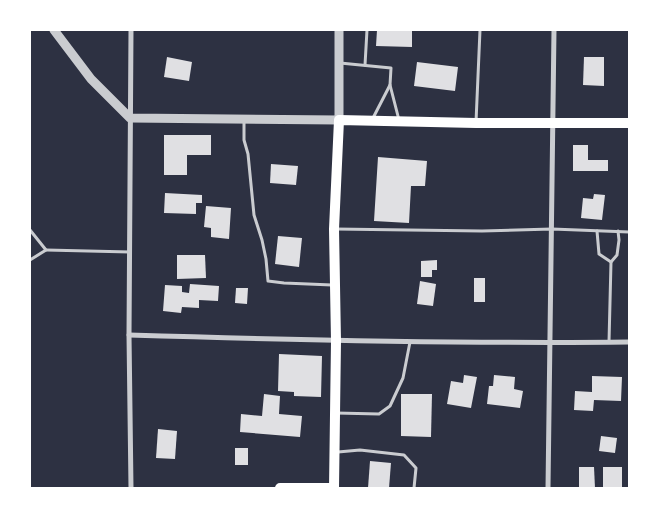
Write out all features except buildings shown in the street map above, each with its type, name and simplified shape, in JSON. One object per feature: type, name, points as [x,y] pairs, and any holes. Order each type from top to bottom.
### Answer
[{"type":"main road","points":[[280,488],[334,488],[336,340],[334,228],[338,120],[476,124],[629,123]]},
{"type":"street","points":[[54,30],[91,79],[130,118],[338,120],[339,30]]},
{"type":"street","points":[[131,30],[129,336],[131,488]]},
{"type":"street","points":[[548,488],[554,30]]},
{"type":"street","points":[[129,336],[550,343],[629,342]]},
{"type":"lane","points":[[365,65],[366,30]]},
{"type":"lane","points":[[476,124],[480,30]]},
{"type":"lane","points":[[339,63],[391,68],[390,85],[399,122]]},
{"type":"lane","points":[[371,121],[390,85]]},
{"type":"lane","points":[[244,119],[244,140],[248,154],[254,215],[262,240],[268,281],[335,286]]},
{"type":"lane","points":[[334,228],[482,231],[552,229],[629,232]]},
{"type":"lane","points":[[30,230],[46,250]]},
{"type":"lane","points":[[597,231],[599,254],[610,262]]},
{"type":"lane","points":[[609,342],[610,262],[617,255],[618,232]]},
{"type":"lane","points":[[30,260],[46,250],[130,252]]},
{"type":"lane","points":[[335,412],[379,414],[390,406],[403,378],[410,341]]},
{"type":"lane","points":[[334,452],[360,450],[404,455],[416,468],[414,488]]}]
